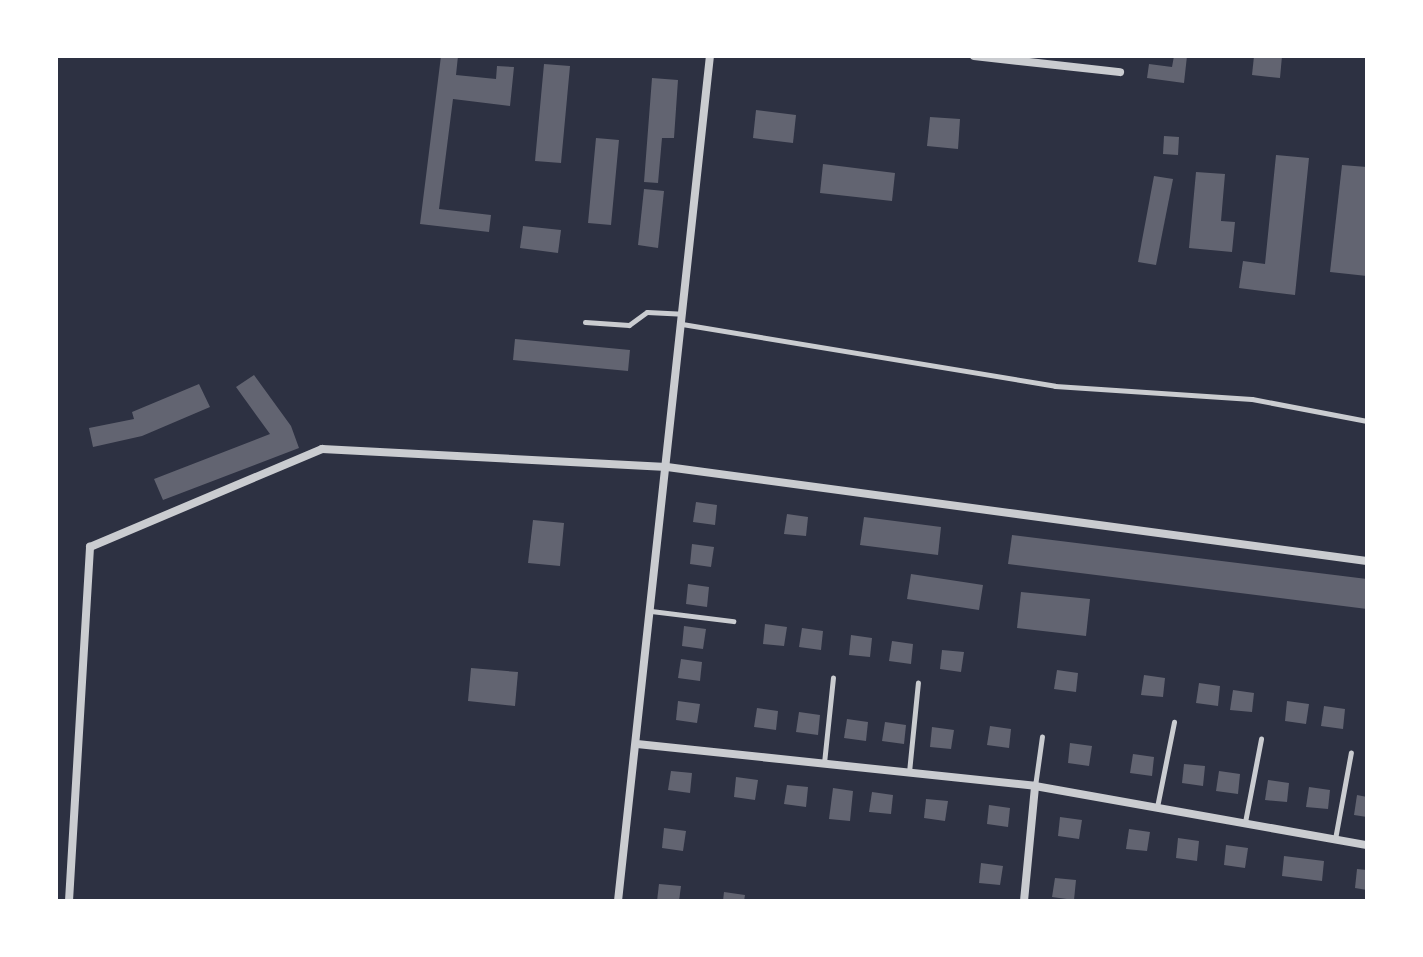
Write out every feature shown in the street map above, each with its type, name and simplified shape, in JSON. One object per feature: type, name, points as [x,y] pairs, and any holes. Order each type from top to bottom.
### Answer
[{"type":"street","points":[[618,901],[710,56]]},
{"type":"street","points":[[974,56],[1120,72]]},
{"type":"street","points":[[69,901],[90,547],[322,449],[667,467],[1367,561]]},
{"type":"street","points":[[637,744],[1035,786],[1367,845]]},
{"type":"street","points":[[1024,901],[1035,786]]},
{"type":"lane","points":[[585,322],[629,325],[647,312],[1055,386],[1252,399],[1367,421]]},
{"type":"lane","points":[[651,611],[733,621]]},
{"type":"lane","points":[[824,764],[833,677]]},
{"type":"lane","points":[[909,773],[918,682]]},
{"type":"lane","points":[[1157,808],[1174,722]]},
{"type":"lane","points":[[1035,786],[1042,736]]},
{"type":"lane","points":[[1244,823],[1261,739]]},
{"type":"lane","points":[[1334,840],[1351,752]]},
{"type":"building","points":[[441,56],[458,56],[456,75],[496,79],[497,66],[514,67],[510,106],[453,99],[439,209],[491,215],[489,232],[420,224]]},
{"type":"building","points":[[1174,56],[1187,56],[1184,83],[1147,78],[1149,64],[1172,67]]},
{"type":"building","points":[[1254,56],[1282,56],[1280,78],[1252,75]]},
{"type":"building","points":[[544,64],[570,66],[561,163],[535,161]]},
{"type":"building","points":[[652,78],[678,80],[674,138],[662,138],[658,183],[644,182]]},
{"type":"building","points":[[756,110],[796,115],[793,143],[753,138]]},
{"type":"building","points":[[930,117],[960,119],[958,149],[927,146]]},
{"type":"building","points":[[1164,136],[1179,137],[1178,155],[1163,154]]},
{"type":"building","points":[[596,138],[619,140],[611,225],[588,223]]},
{"type":"building","points":[[1276,155],[1309,158],[1295,295],[1239,288],[1243,261],[1265,264]]},
{"type":"building","points":[[823,164],[895,173],[892,201],[820,193]]},
{"type":"building","points":[[1342,165],[1367,167],[1367,276],[1330,272]]},
{"type":"building","points":[[1196,172],[1225,174],[1221,221],[1235,222],[1232,252],[1189,248]]},
{"type":"building","points":[[1154,176],[1173,179],[1156,265],[1138,262]]},
{"type":"building","points":[[644,189],[664,191],[658,248],[638,245]]},
{"type":"building","points":[[523,226],[561,230],[558,253],[520,248]]},
{"type":"building","points":[[515,339],[630,350],[628,371],[513,360]]},
{"type":"building","points":[[254,375],[291,426],[299,448],[163,500],[154,479],[270,434],[236,387]]},
{"type":"building","points":[[199,384],[210,407],[142,436],[93,447],[89,428],[134,419],[132,412]]},
{"type":"building","points":[[696,502],[717,505],[715,525],[693,522]]},
{"type":"building","points":[[787,514],[808,517],[806,536],[784,534]]},
{"type":"building","points":[[864,517],[941,527],[938,555],[860,545]]},
{"type":"building","points":[[533,520],[564,523],[560,566],[528,563]]},
{"type":"building","points":[[1012,535],[1367,579],[1367,609],[1008,564]]},
{"type":"building","points":[[692,544],[714,547],[711,567],[690,564]]},
{"type":"building","points":[[911,574],[983,585],[979,610],[907,599]]},
{"type":"building","points":[[688,584],[709,587],[707,607],[686,604]]},
{"type":"building","points":[[1021,592],[1090,599],[1086,636],[1017,628]]},
{"type":"building","points":[[765,624],[787,627],[784,646],[763,644]]},
{"type":"building","points":[[684,626],[706,629],[703,649],[682,646]]},
{"type":"building","points":[[802,628],[823,631],[821,650],[799,647]]},
{"type":"building","points":[[851,635],[872,638],[870,657],[849,655]]},
{"type":"building","points":[[892,641],[913,644],[911,664],[889,661]]},
{"type":"building","points":[[942,650],[964,652],[961,672],[940,669]]},
{"type":"building","points":[[681,659],[702,662],[700,681],[678,678]]},
{"type":"building","points":[[471,668],[518,672],[515,706],[468,701]]},
{"type":"building","points":[[1057,670],[1078,673],[1076,692],[1054,689]]},
{"type":"building","points":[[1144,675],[1165,678],[1163,697],[1141,695]]},
{"type":"building","points":[[1199,683],[1220,686],[1218,706],[1196,703]]},
{"type":"building","points":[[1233,690],[1254,693],[1252,712],[1230,710]]},
{"type":"building","points":[[678,701],[700,704],[697,723],[676,720]]},
{"type":"building","points":[[1287,701],[1309,704],[1306,724],[1285,721]]},
{"type":"building","points":[[1324,706],[1345,709],[1343,729],[1321,726]]},
{"type":"building","points":[[757,708],[778,711],[776,730],[754,727]]},
{"type":"building","points":[[799,712],[820,715],[818,735],[796,732]]},
{"type":"building","points":[[847,719],[868,722],[866,741],[844,738]]},
{"type":"building","points":[[885,722],[906,725],[904,744],[882,741]]},
{"type":"building","points":[[990,726],[1011,729],[1009,748],[987,745]]},
{"type":"building","points":[[932,727],[954,730],[951,749],[930,747]]},
{"type":"building","points":[[1070,743],[1092,746],[1089,766],[1068,763]]},
{"type":"building","points":[[1133,754],[1154,757],[1152,776],[1130,773]]},
{"type":"building","points":[[1184,764],[1205,766],[1203,786],[1182,783]]},
{"type":"building","points":[[671,771],[692,773],[690,793],[668,790]]},
{"type":"building","points":[[1219,771],[1240,774],[1238,794],[1216,791]]},
{"type":"building","points":[[736,777],[758,780],[755,800],[734,797]]},
{"type":"building","points":[[1268,780],[1289,783],[1287,802],[1265,800]]},
{"type":"building","points":[[787,785],[808,787],[806,807],[784,804]]},
{"type":"building","points":[[1309,787],[1330,790],[1328,809],[1306,807]]},
{"type":"building","points":[[833,788],[853,791],[850,821],[829,819]]},
{"type":"building","points":[[872,792],[893,795],[891,814],[869,812]]},
{"type":"building","points":[[1357,795],[1367,797],[1367,817],[1354,815]]},
{"type":"building","points":[[926,799],[948,801],[945,821],[924,818]]},
{"type":"building","points":[[989,805],[1010,808],[1008,827],[987,824]]},
{"type":"building","points":[[1060,817],[1082,820],[1079,839],[1058,836]]},
{"type":"building","points":[[664,828],[686,831],[683,851],[662,848]]},
{"type":"building","points":[[1129,829],[1150,832],[1147,851],[1126,849]]},
{"type":"building","points":[[1178,838],[1199,841],[1197,861],[1176,858]]},
{"type":"building","points":[[1226,845],[1248,848],[1245,868],[1224,865]]},
{"type":"building","points":[[1284,856],[1324,861],[1322,881],[1282,876]]},
{"type":"building","points":[[981,863],[1003,866],[1000,885],[979,883]]},
{"type":"building","points":[[1357,869],[1367,870],[1367,890],[1355,888]]},
{"type":"building","points":[[1055,878],[1076,880],[1074,900],[1052,897]]},
{"type":"building","points":[[659,884],[681,886],[679,901],[657,901]]},
{"type":"building","points":[[724,892],[745,895],[744,901],[723,901]]}]
